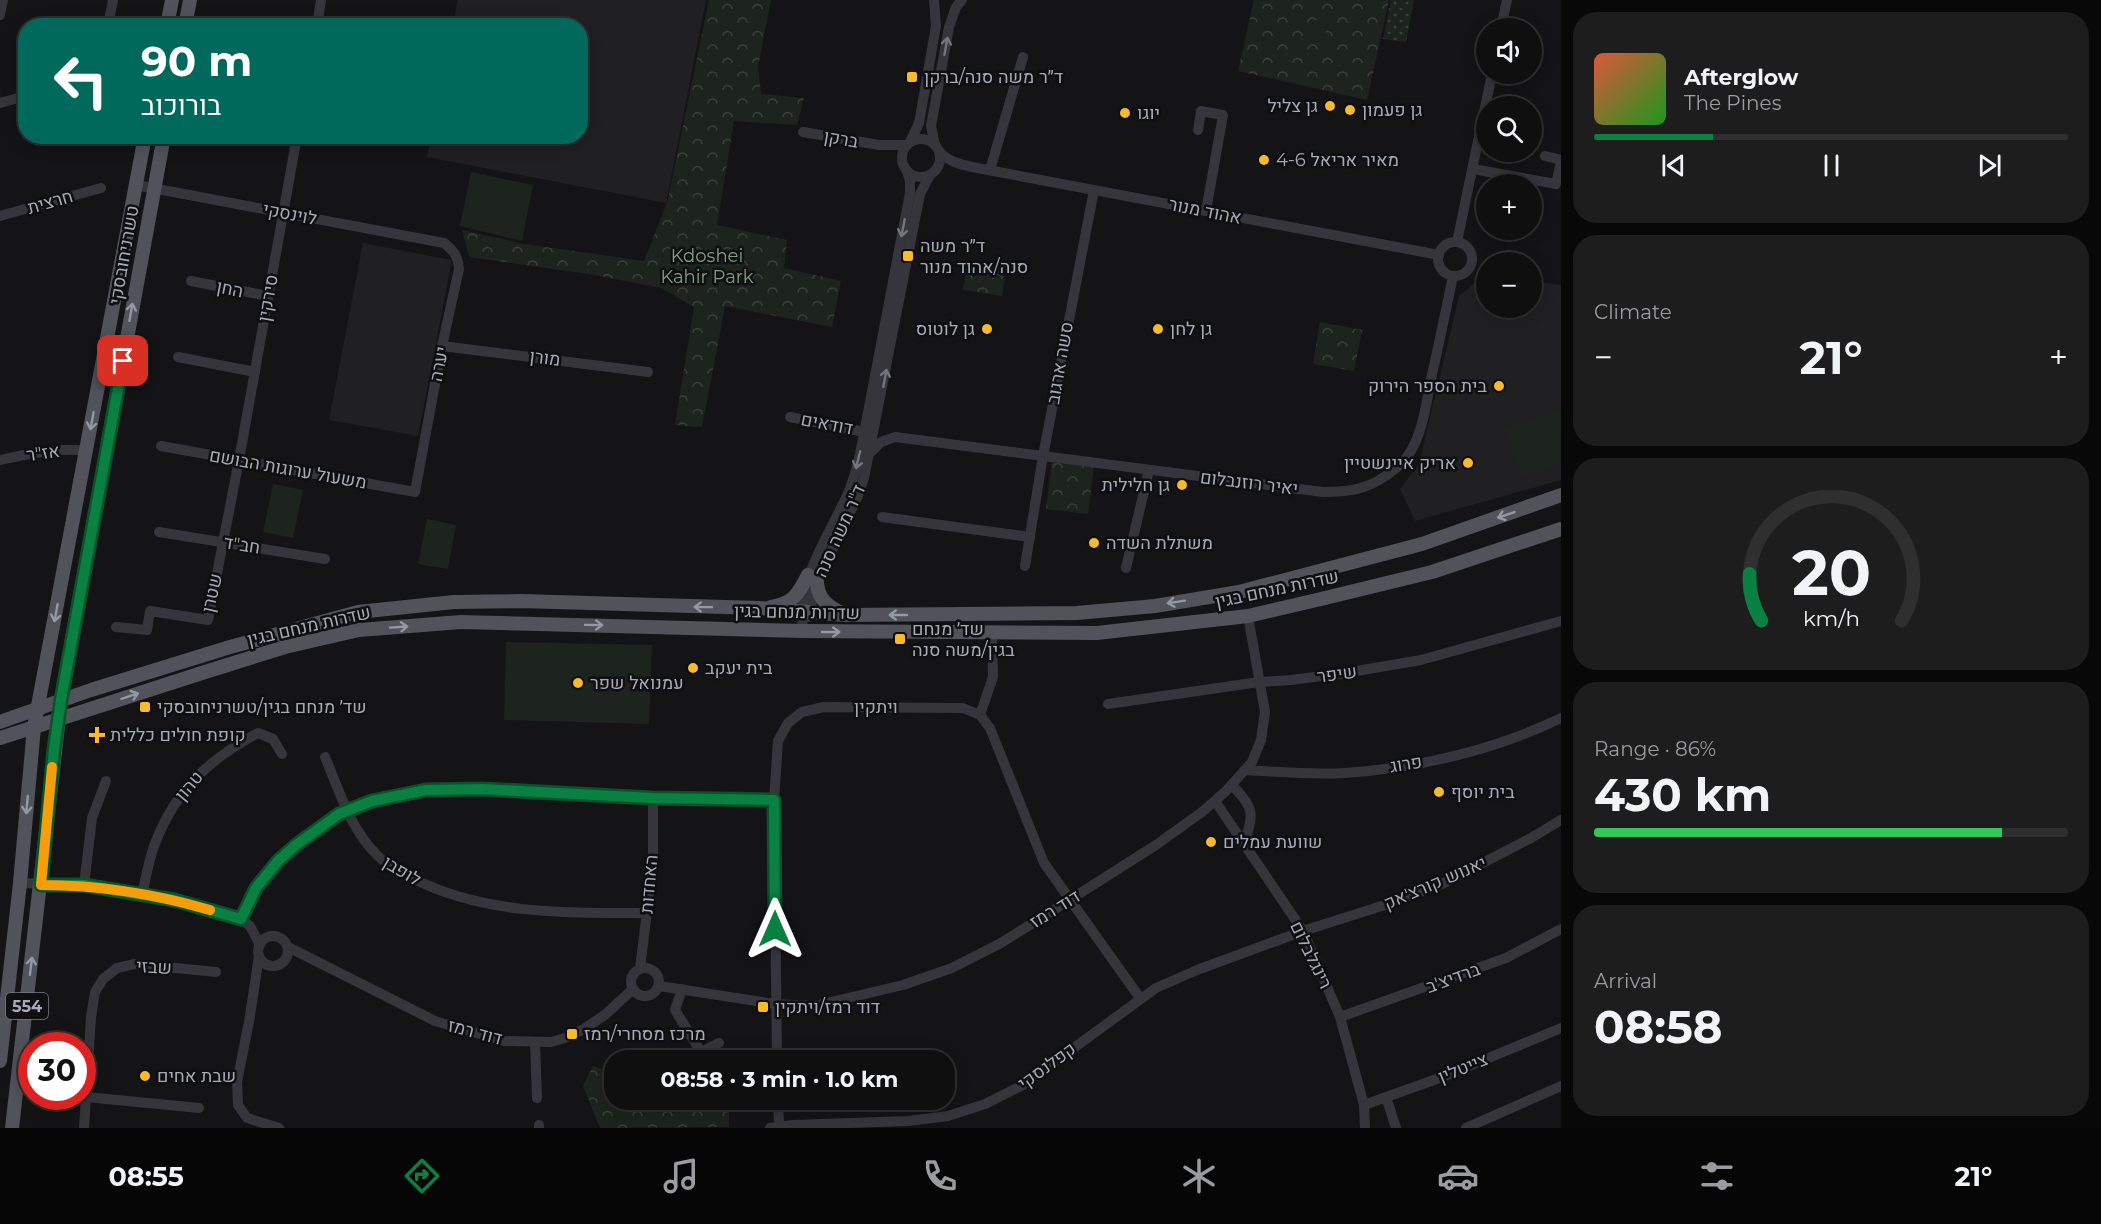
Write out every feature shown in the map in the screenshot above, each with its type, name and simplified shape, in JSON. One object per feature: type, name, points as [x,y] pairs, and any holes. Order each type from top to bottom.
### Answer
[{"type":"main road","points":[[169,18],[172,0]]},
{"type":"main road","points":[[187,18],[190,0]]},
{"type":"main road","name":"טשרניחובסקי","points":[[0,1061],[20,883],[34,727],[144,144]]},
{"type":"main road","name":"טשרניחובסקי","points":[[12,1128],[61,700],[162,144]]},
{"type":"main road","name":"שדרות מנחם בגין","points":[[4,720],[91,690],[230,647],[358,612],[454,602],[521,601],[763,609],[845,615],[1077,613],[1155,606],[1228,594],[1422,544],[1561,495]]},
{"type":"main road","name":"שדרות מנחם בגין","points":[[6,736],[285,647],[359,630],[461,622],[803,631],[1097,633],[1248,616],[1432,572],[1561,529]]},
{"type":"main road","points":[[763,609],[786,604],[812,579],[820,597],[832,609],[845,615]]},
{"type":"main road","points":[[65,676],[79,688],[91,690]]},
{"type":"main road","points":[[4,720],[29,702],[43,683]]},
{"type":"main road","points":[[54,749],[66,730],[91,708]]},
{"type":"main road","points":[[6,736],[22,737],[31,754]]},
{"type":"street","points":[[0,15],[3,0]]},
{"type":"street","points":[[110,18],[113,0]]},
{"type":"street","points":[[318,18],[321,0]]},
{"type":"street","points":[[934,0],[936,26],[919,123],[902,154],[904,166],[917,177],[933,172],[940,157],[931,126],[951,17],[962,0]]},
{"type":"street","points":[[1503,18],[1507,0]]},
{"type":"street","points":[[990,171],[1023,57]]},
{"type":"street","points":[[1457,242],[1490,84]]},
{"type":"street","points":[[0,104],[18,98]]},
{"type":"street","points":[[1198,130],[1201,111],[1223,115],[1206,211]]},
{"type":"street","name":"ברקן","points":[[803,132],[879,145],[908,143]]},
{"type":"street","points":[[908,143],[925,139],[937,148]]},
{"type":"street","name":"סירקין","points":[[239,460],[296,144]]},
{"type":"street","name":"ברקן","points":[[879,145],[894,153],[904,166]]},
{"type":"street","name":"אהוד מנור","points":[[937,148],[945,158],[952,162],[990,171],[1439,255]]},
{"type":"street","points":[[1473,169],[1556,184],[1561,161],[1545,156]]},
{"type":"street","name":"ד\"ר משה סנה","points":[[803,631],[812,579],[855,475],[910,193],[910,181],[904,166]]},
{"type":"street","name":"אהוד מנור","points":[[933,172],[950,166],[972,167]]},
{"type":"street","name":"ד\"ר משה סנה","points":[[812,579],[858,496],[871,452],[920,194],[933,172]]},
{"type":"street","name":"לוינסקי","points":[[136,185],[444,243]]},
{"type":"street","name":"חרצית","points":[[0,216],[101,188]]},
{"type":"street","name":"סשה ארגוב","points":[[1025,566],[1043,456],[1094,190]]},
{"type":"street","points":[[1457,242],[1469,249],[1472,260],[1469,269],[1453,276],[1440,267],[1439,255],[1446,245],[1457,242]]},
{"type":"street","name":"יערה","points":[[416,492],[442,346],[459,269],[459,259],[454,251],[444,243]]},
{"type":"street","name":"יאיר רוזנבלום","points":[[895,437],[1323,492],[1348,492],[1362,489],[1397,468],[1407,458],[1414,445],[1428,396],[1453,276]]},
{"type":"street","name":"החן","points":[[191,281],[268,296]]},
{"type":"street","name":"מורן","points":[[442,346],[648,372]]},
{"type":"street","points":[[178,357],[255,372]]},
{"type":"street","name":"דודאים","points":[[790,417],[864,432]]},
{"type":"street","points":[[877,418],[883,430],[895,437]]},
{"type":"street","points":[[871,452],[881,441],[895,437]]},
{"type":"street","name":"משעול ערוגות הבושם","points":[[161,446],[416,492]]},
{"type":"street","name":"אז\"ר","points":[[0,460],[32,453],[74,449],[87,451]]},
{"type":"street","name":"שטרן","points":[[116,627],[147,630],[150,611],[208,620],[239,460]]},
{"type":"street","points":[[1126,568],[1149,470]]},
{"type":"street","points":[[882,517],[1030,537]]},
{"type":"street","name":"חב\"ד","points":[[159,532],[325,559]]},
{"type":"street","name":"דוד רמז","points":[[640,969],[632,975],[633,990],[646,996],[654,993],[659,986],[776,1004],[814,1006],[872,994],[921,979],[952,968],[1001,943],[1156,845],[1215,801],[1252,762],[1260,740],[1265,712],[1248,616]]},
{"type":"street","name":"שיפר","points":[[1108,704],[1259,682],[1345,673],[1421,660],[1561,621]]},
{"type":"street","points":[[992,633],[993,677],[980,715],[990,728],[1044,862],[1140,998]]},
{"type":"street","name":"ויתקין","points":[[777,1050],[774,800],[778,741],[788,723],[802,712],[824,707],[963,708],[980,715]]},
{"type":"street","name":"פרוג","points":[[1245,770],[1345,773],[1420,762],[1480,748],[1528,733],[1561,718]]},
{"type":"street","name":"טהון","points":[[142,895],[155,842],[174,804],[205,767],[229,749],[258,733],[273,739],[282,753]]},
{"type":"street","name":"לופבן","points":[[325,757],[362,837],[392,868],[431,888],[477,902],[526,910],[646,913]]},
{"type":"street","points":[[84,885],[92,818],[106,781]]},
{"type":"street","points":[[1232,785],[1247,801],[1252,813],[1244,844]]},
{"type":"street","points":[[245,923],[256,888],[278,861],[339,814],[372,801],[426,790],[482,789],[652,798],[774,800]]},
{"type":"street","name":"האחדות","points":[[640,969],[652,862],[652,798]]},
{"type":"street","name":"רינגלבלום","points":[[1215,801],[1303,931],[1340,1017],[1364,1105],[1365,1128]]},
{"type":"street","name":"יאנוש קורצ'אק","points":[[1303,931],[1391,903],[1444,883],[1561,820]]},
{"type":"street","points":[[20,883],[84,885],[174,900],[259,928],[271,936],[283,939],[288,947],[285,961],[279,965],[270,966],[263,963],[259,956]]},
{"type":"street","points":[[245,923],[260,945]]},
{"type":"street","name":"ברדיצ'ב","points":[[1340,1017],[1506,958],[1561,929]]},
{"type":"street","name":"קפלנסקי","points":[[775,1127],[908,1121],[948,1116],[985,1104],[1023,1085],[1156,988],[1197,970],[1303,931]]},
{"type":"street","points":[[271,936],[265,938],[260,945],[249,1022],[237,1082],[238,1105],[247,1118],[279,1128]]},
{"type":"street","name":"דוד רמז","points":[[288,947],[448,1026],[504,1041],[551,1042],[584,1029],[606,1014],[633,990]]},
{"type":"street","name":"דוד רמז","points":[[285,961],[315,961]]},
{"type":"street","name":"שבזי","points":[[90,1032],[95,992],[103,979],[117,968],[135,964],[216,972]]},
{"type":"street","points":[[254,987],[270,966]]},
{"type":"street","points":[[640,969],[652,970],[658,977],[659,986]]},
{"type":"street","points":[[682,988],[675,1010],[701,1052],[719,1043]]},
{"type":"street","name":"צייטלין","points":[[1364,1105],[1445,1076],[1561,1028]]},
{"type":"street","points":[[535,1042],[537,1098]]},
{"type":"street","points":[[1466,1128],[1561,1086]]},
{"type":"street","points":[[1386,1097],[1396,1128]]},
{"type":"street","points":[[96,1098],[199,1108]]},
{"type":"street","name":"שבזי","points":[[84,1128],[85,1110]]},
{"type":"street","points":[[775,1127],[777,1110]]},
{"type":"shaded area","points":[[458,0],[706,0],[666,203],[427,157],[430,144],[588,144],[588,18],[454,18]]},
{"type":"shaded area","points":[[363,243],[452,260],[418,436],[329,420]]},
{"type":"shaded area","name":"בית הספר הירוק","points":[[1476,282],[1476,318],[1542,318],[1542,282],[1561,285],[1561,480],[1415,521],[1400,489],[1419,464],[1459,296]]},
{"type":"green space","name":"Kdoshei Kahir Park","points":[[709,0],[771,0],[758,67],[761,94],[804,98],[797,125],[734,121],[717,225],[787,240],[784,268],[841,281],[832,327],[725,306],[702,427],[675,425],[694,307],[661,288],[589,274],[469,257],[462,230],[524,244],[644,261],[667,203]]},
{"type":"green space","points":[[1254,0],[1389,0],[1367,100],[1238,71]]},
{"type":"green space","points":[[1391,0],[1414,0],[1406,42],[1383,39]]},
{"type":"green space","points":[[1315,20],[1323,23],[1326,31],[1323,39],[1315,42],[1307,39],[1304,31],[1307,23]]},
{"type":"green space","points":[[471,172],[533,185],[522,241],[460,226]]},
{"type":"green space","points":[[968,262],[1006,268],[1002,296],[963,290]]},
{"type":"green space","points":[[1320,322],[1362,330],[1354,371],[1313,364]]},
{"type":"green space","points":[[1561,411],[1561,463],[1521,476],[1506,429]]},
{"type":"green space","points":[[1052,461],[1094,466],[1088,514],[1046,509]]},
{"type":"green space","points":[[273,484],[303,490],[293,538],[263,532]]},
{"type":"green space","points":[[427,519],[456,525],[448,569],[418,564]]},
{"type":"green space","name":"עמנואל שפר","points":[[506,642],[652,645],[649,724],[504,720]]},
{"type":"green space","points":[[593,1066],[604,1070],[604,1110],[729,1110],[729,1127],[600,1128],[583,1086]]},
{"type":"slow traffic","points":[[52,767],[41,885],[84,885],[174,900],[210,910]]},
{"type":"place","name":"ד״ר משה סנה/ברקן","points":[[912,77]]},
{"type":"place","name":"גן צליל","points":[[1330,106]]},
{"type":"place","name":"גן פעמון","points":[[1350,110]]},
{"type":"place","name":"יוגו","points":[[1125,113]]},
{"type":"place","name":"מאיר אריאל 4-6","points":[[1264,160]]},
{"type":"place","name":"ד״ר משה סנה/אהוד מנור","points":[[908,256]]},
{"type":"place","name":"גן לוטוס","points":[[987,329]]},
{"type":"place","name":"גן לחן","points":[[1158,329]]},
{"type":"place","name":"בית הספר הירוק","points":[[1499,386]]},
{"type":"place","name":"אריק איינשטיין","points":[[1468,463]]},
{"type":"place","name":"גן חלילית","points":[[1182,485]]},
{"type":"place","name":"משתלת השדה","points":[[1094,543]]},
{"type":"place","name":"שד׳ מנחם בגין/משה סנה","points":[[900,639]]},
{"type":"place","name":"בית יעקב","points":[[693,668]]},
{"type":"place","name":"עמנואל שפר","points":[[578,683]]},
{"type":"place","name":"שד׳ מנחם בגין/טשרניחובסקי","points":[[145,707]]},
{"type":"place","name":"קופת חולים כללית","points":[[97,735]]},
{"type":"place","name":"בית יוסף","points":[[1439,792]]},
{"type":"place","name":"שוועת עמלים","points":[[1211,842]]},
{"type":"place","name":"דוד רמז/ויתקין","points":[[763,1007]]},
{"type":"place","name":"מרכז מסחרי/רמז","points":[[572,1034]]},
{"type":"place","name":"שבת אחים","points":[[145,1076]]},
{"type":"route","points":[[123,361],[61,700],[41,885],[84,885],[174,900],[241,919],[256,888],[278,861],[339,814],[372,801],[426,790],[482,789],[652,798],[774,800],[775,929]]}]
